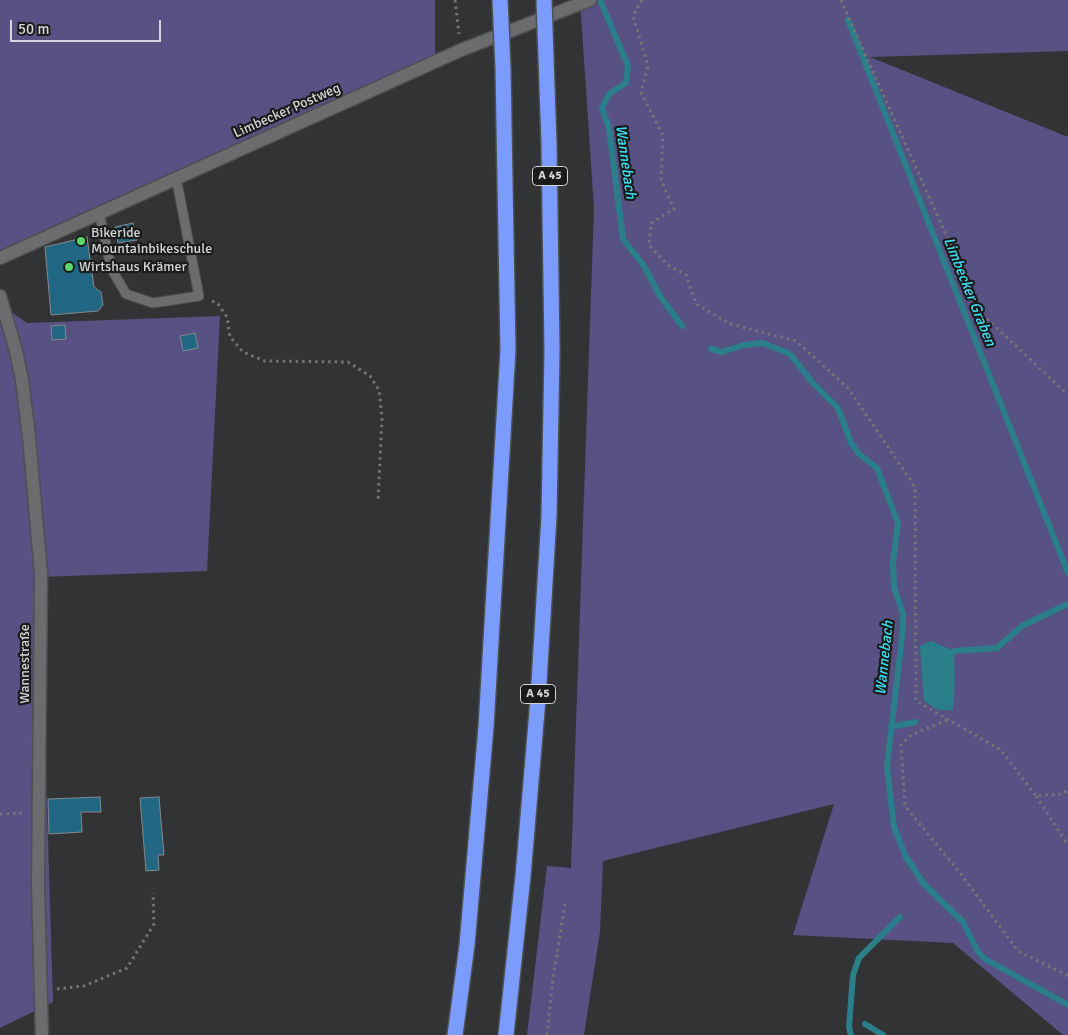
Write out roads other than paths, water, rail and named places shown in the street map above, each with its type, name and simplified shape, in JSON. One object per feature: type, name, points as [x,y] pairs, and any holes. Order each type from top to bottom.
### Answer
[{"type":"highway","points":[[455,1035],[467,945],[486,727],[508,350],[500,0]]},
{"type":"highway","name":"A 45","points":[[506,1035],[523,876],[538,698],[549,516],[552,351],[549,144],[544,0]]},
{"type":"street","name":"Limbecker Postweg","points":[[0,258],[461,50],[587,1]]},
{"type":"street","name":"Wannestraße","points":[[0,296],[16,351],[22,380],[41,573],[38,886],[42,1035]]},
{"type":"lane","points":[[99,212],[111,268],[126,294],[153,303],[200,296],[176,177]]},
{"type":"water","points":[[931,641],[954,651],[955,681],[953,710],[938,710],[924,701],[920,646]]},
{"type":"waterway","name":"Wannebach","points":[[600,0],[628,66],[626,83],[609,94],[602,108],[609,128],[623,239],[644,266],[660,296],[682,326]]},
{"type":"waterway","name":"Limbecker Graben","points":[[848,20],[1068,573]]},
{"type":"waterway","name":"Wannebach","points":[[711,349],[722,352],[744,345],[763,343],[790,354],[812,382],[838,408],[851,443],[859,454],[877,468],[898,523],[893,562],[894,587],[903,614],[887,766],[894,827],[906,857],[924,884],[963,922],[978,952],[985,959],[1068,1005]]},
{"type":"waterway","name":"Limbecker Graben","points":[[954,651],[997,648],[1022,626],[1068,604]]},
{"type":"waterway","name":"Limbecker Graben","points":[[891,727],[915,722]]},
{"type":"waterway","points":[[851,1035],[849,1027],[853,975],[859,958],[900,917]]},
{"type":"waterway","points":[[865,1024],[883,1035]]},
{"type":"place","name":"Bikeride Mountainbikeschule","points":[[81,241]]},
{"type":"place","name":"Wirtshaus Krämer","points":[[69,267]]}]
